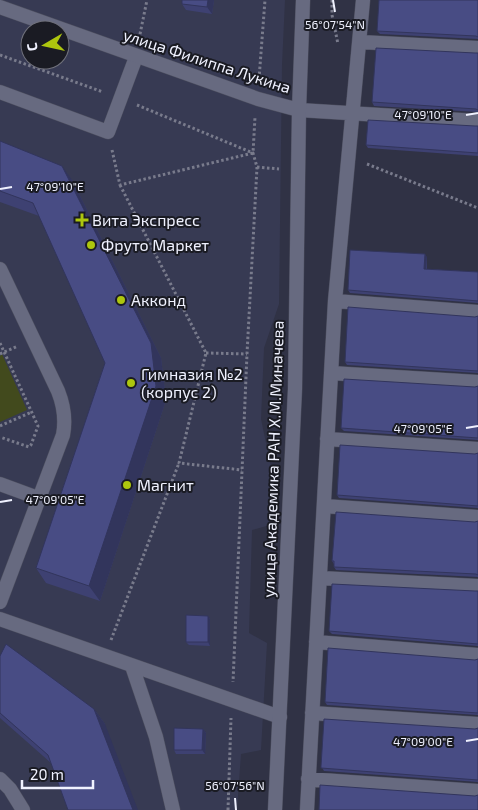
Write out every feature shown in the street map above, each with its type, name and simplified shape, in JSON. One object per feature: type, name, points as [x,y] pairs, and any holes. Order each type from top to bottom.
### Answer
[{"type":"street","name":"улица Филиппа Лукина","points":[[2,5],[136,57],[258,99],[299,110],[303,0]]},
{"type":"street","points":[[307,810],[335,301],[363,0]]},
{"type":"street","points":[[360,42],[478,48]]},
{"type":"street","points":[[0,92],[108,132],[136,57]]},
{"type":"street","points":[[299,110],[478,121]]},
{"type":"street","name":"улица Академика РАН Х.М.Миначева","points":[[275,810],[296,341],[299,110]]},
{"type":"street","points":[[0,269],[63,403],[65,425],[63,435],[0,602]]},
{"type":"street","points":[[335,301],[478,312]]},
{"type":"street","points":[[331,373],[478,382]]},
{"type":"street","points":[[327,440],[478,449]]},
{"type":"street","points":[[0,484],[38,498]]},
{"type":"street","points":[[324,506],[478,517]]},
{"type":"street","points":[[320,578],[478,586]]},
{"type":"street","points":[[0,619],[280,717]]},
{"type":"street","points":[[316,642],[478,655]]},
{"type":"street","points":[[132,666],[156,737],[173,810]]},
{"type":"street","points":[[312,714],[478,724]]},
{"type":"street","points":[[0,779],[10,789],[23,810]]},
{"type":"street","points":[[308,779],[478,791]]},
{"type":"path","points":[[136,57],[147,0]]},
{"type":"path","points":[[259,82],[266,0]]},
{"type":"path","points":[[0,55],[120,98],[253,153]]},
{"type":"path","points":[[228,810],[247,354],[257,167],[253,153],[255,114]]},
{"type":"path","points":[[105,656],[179,463],[206,353],[120,185],[108,132]]},
{"type":"path","points":[[120,185],[253,153]]},
{"type":"path","points":[[349,156],[478,208]]},
{"type":"path","points":[[257,167],[282,169]]},
{"type":"path","points":[[0,343],[38,426],[30,447],[0,436]]},
{"type":"path","points":[[206,353],[247,354]]},
{"type":"path","points":[[0,426],[32,412]]},
{"type":"path","points":[[179,463],[242,470]]},
{"type":"shaded area","name":"Гимназия №2 (корпус 2)","points":[[0,0],[285,0],[282,65],[279,304],[264,348],[261,419],[272,472],[270,525],[252,530],[249,633],[267,643],[261,750],[241,754],[237,810],[0,810]]},
{"type":"green space","points":[[2,354],[27,410],[0,422],[0,356]]},
{"type":"building","points":[[182,0],[208,0],[207,7],[182,4]]},
{"type":"building","points":[[379,0],[478,0],[478,37],[377,31]]},
{"type":"building","points":[[376,48],[478,53],[478,110],[372,102]]},
{"type":"building","points":[[368,120],[478,126],[478,153],[366,145]]},
{"type":"building","points":[[0,141],[62,166],[151,343],[156,386],[89,586],[36,568],[105,363],[33,203],[0,191]]},
{"type":"building","points":[[350,250],[425,254],[424,269],[478,272],[478,301],[348,290]]},
{"type":"building","points":[[348,307],[478,316],[478,371],[345,362]]},
{"type":"building","points":[[344,379],[478,386],[478,438],[341,428]]},
{"type":"building","points":[[340,445],[478,453],[478,506],[337,495]]},
{"type":"building","points":[[336,512],[478,521],[478,575],[334,567],[334,561],[332,561]]},
{"type":"building","points":[[332,584],[478,591],[478,644],[329,631]]},
{"type":"building","points":[[186,615],[208,616],[208,642],[186,642]]},
{"type":"building","points":[[6,644],[94,709],[133,810],[68,810],[48,755],[0,713],[0,656]]},
{"type":"building","points":[[328,648],[478,659],[478,713],[325,702]]},
{"type":"building","points":[[324,719],[478,728],[478,780],[321,768]]},
{"type":"building","points":[[174,728],[203,729],[202,750],[174,750]]},
{"type":"building","points":[[320,785],[478,795],[478,810],[319,810]]},
{"type":"place","name":"Вита Экспресс","points":[[82,220]]},
{"type":"place","name":"Фруто Маркет","points":[[91,245]]},
{"type":"place","name":"Акконд","points":[[121,300]]},
{"type":"place","name":"Гимназия №2 (корпус 2)","points":[[131,383]]},
{"type":"place","name":"Магнит","points":[[127,485]]}]
